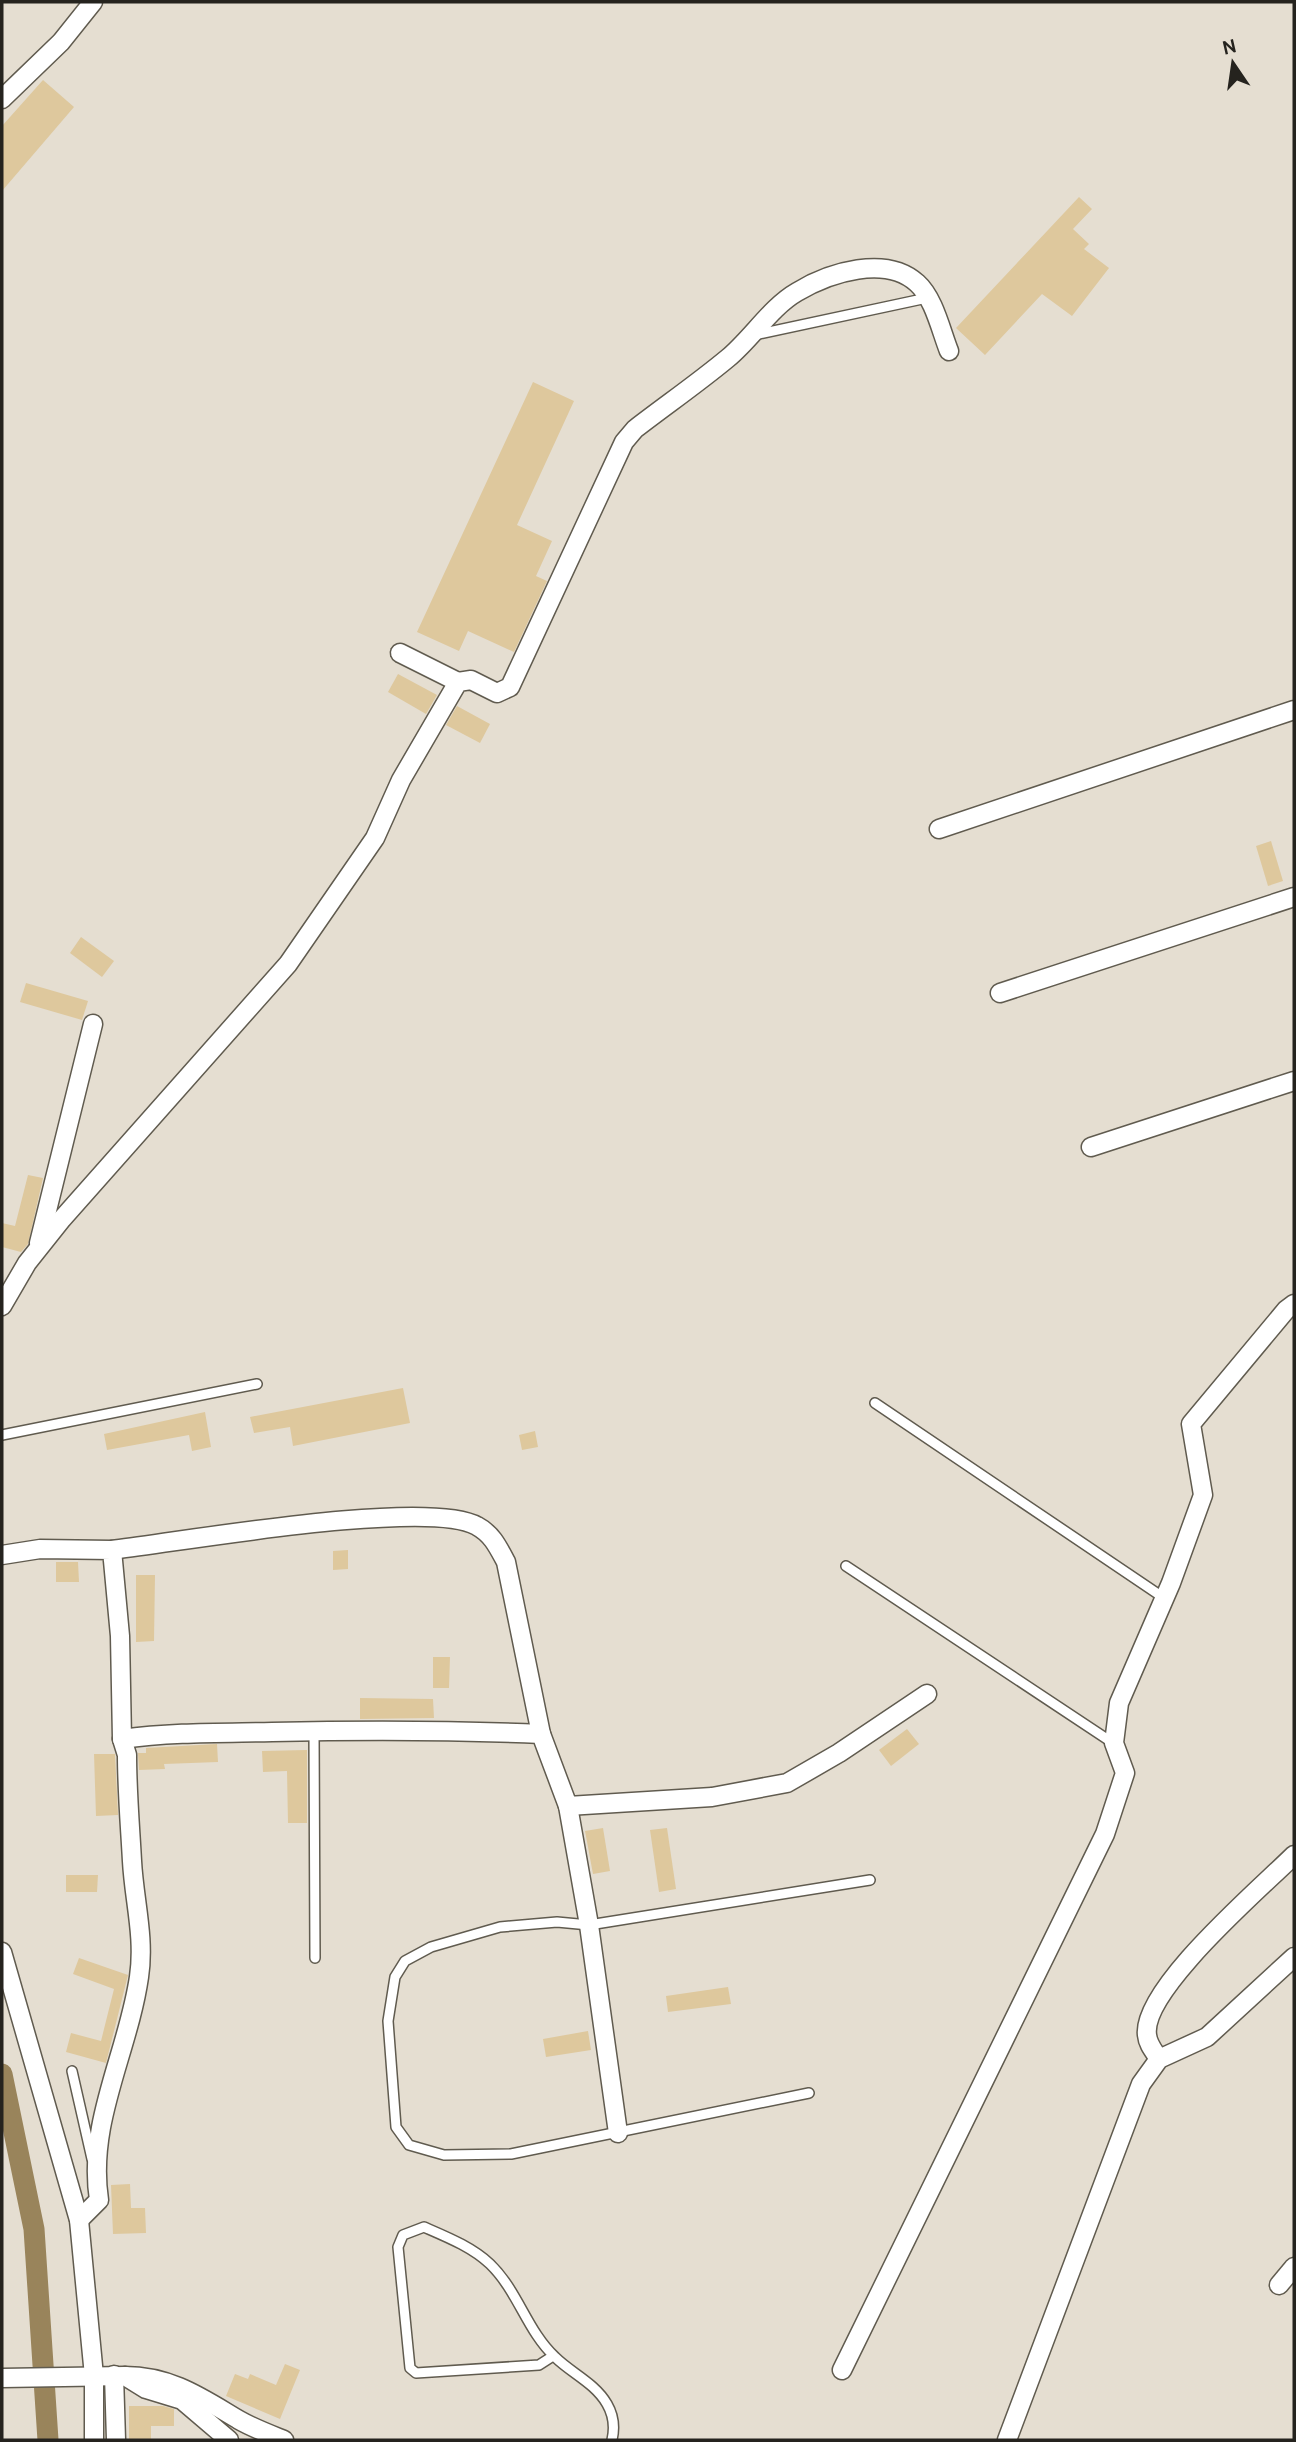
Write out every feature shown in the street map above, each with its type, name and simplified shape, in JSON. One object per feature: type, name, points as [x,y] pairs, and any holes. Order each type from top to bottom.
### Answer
[{"type":"street","points":[[2,99],[61,42],[93,2]]},
{"type":"street","points":[[400,653],[458,682],[471,680],[497,693],[510,687],[624,442],[635,429],[730,357],[796,292],[826,278],[862,268],[895,271],[918,284],[928,298],[949,351]]},
{"type":"street","points":[[2,1306],[38,1250],[197,1064],[288,964],[375,838],[401,780],[458,682]]},
{"type":"street","points":[[939,830],[1294,710]]},
{"type":"street","points":[[1000,992],[1294,897]]},
{"type":"street","points":[[38,1250],[93,1024]]},
{"type":"street","points":[[1091,1147],[1294,1081]]},
{"type":"street","points":[[842,2370],[1105,1834],[1125,1773],[1114,1743],[1119,1703],[1164,1598],[1203,1495],[1191,1424],[1294,1304]]},
{"type":"street","points":[[2,1555],[40,1549],[113,1550],[372,1518],[440,1517],[475,1524],[492,1537],[506,1562],[541,1734],[568,1806],[589,1925],[618,2133]]},
{"type":"street","points":[[79,2220],[99,2200],[95,2171],[100,2126],[136,1989],[142,1937],[132,1861],[127,1755],[122,1739],[120,1636],[113,1550]]},
{"type":"street","points":[[568,1806],[712,1797],[787,1783],[839,1753],[927,1695]]},
{"type":"street","points":[[122,1739],[152,1735],[314,1731],[450,1730],[541,1734]]},
{"type":"street","points":[[1159,2059],[1147,2037],[1147,2026],[1157,2001],[1182,1966],[1294,1855]]},
{"type":"street","points":[[2,1952],[79,2220],[94,2376],[94,2440]]},
{"type":"street","points":[[1007,2440],[1141,2084],[1159,2059],[1207,2037],[1294,1957]]},
{"type":"street","points":[[1279,2285],[1294,2267]]},
{"type":"street","points":[[116,2440],[119,2376]]},
{"type":"street","points":[[119,2376],[146,2389],[182,2400],[229,2440]]},
{"type":"street","points":[[2,2378],[150,2376],[195,2392],[242,2422],[284,2440]]},
{"type":"lane","points":[[751,335],[928,298]]},
{"type":"lane","points":[[2,1436],[257,1384]]},
{"type":"lane","points":[[875,1402],[1164,1598]]},
{"type":"lane","points":[[846,1566],[1114,1743]]},
{"type":"lane","points":[[314,1731],[315,1958]]},
{"type":"lane","points":[[809,2093],[511,2154],[444,2155],[410,2145],[396,2127],[388,2021],[395,1977],[405,1961],[431,1947],[500,1927],[557,1922],[589,1925],[870,1880]]},
{"type":"lane","points":[[72,2071],[95,2171]]},
{"type":"lane","points":[[553,2356],[539,2365],[416,2374],[410,2368],[398,2247],[403,2235],[424,2227],[465,2246],[489,2263],[509,2286],[534,2333],[553,2356],[588,2383],[606,2402],[614,2420],[612,2440]]},
{"type":"building","points":[[43,80],[74,107],[2,191],[2,126]]},
{"type":"building","points":[[1079,197],[1092,209],[1073,229],[1089,244],[1084,249],[1109,268],[1072,316],[1042,294],[985,355],[956,328]]},
{"type":"building","points":[[533,382],[574,401],[517,525],[552,541],[536,576],[547,581],[514,652],[468,631],[459,651],[417,632]]},
{"type":"building","points":[[398,674],[437,695],[426,714],[388,692]]},
{"type":"building","points":[[457,706],[490,724],[480,743],[446,725]]},
{"type":"building","points":[[1271,841],[1283,881],[1268,886],[1256,846]]},
{"type":"building","points":[[81,937],[114,961],[102,977],[70,953]]},
{"type":"building","points":[[26,983],[88,1001],[82,1020],[20,1002]]},
{"type":"building","points":[[28,1175],[43,1178],[28,1244],[21,1252],[2,1247],[2,1223],[15,1226]]},
{"type":"building","points":[[403,1388],[410,1423],[293,1446],[290,1427],[254,1433],[250,1417]]},
{"type":"building","points":[[205,1412],[211,1447],[192,1451],[189,1435],[107,1450],[104,1434]]},
{"type":"building","points":[[535,1431],[538,1447],[522,1450],[519,1435]]},
{"type":"building","points":[[348,1550],[348,1569],[333,1570],[333,1551]]},
{"type":"building","points":[[56,1562],[78,1562],[79,1582],[56,1582]]},
{"type":"building","points":[[136,1575],[155,1575],[154,1641],[136,1642]]},
{"type":"building","points":[[433,1657],[450,1657],[449,1688],[433,1688]]},
{"type":"building","points":[[360,1698],[433,1699],[434,1718],[360,1719]]},
{"type":"building","points":[[907,1729],[919,1744],[891,1766],[879,1750]]},
{"type":"building","points":[[217,1744],[218,1762],[164,1764],[165,1769],[139,1770],[138,1753],[146,1753],[146,1748]]},
{"type":"building","points":[[307,1750],[307,1823],[288,1823],[287,1771],[263,1772],[262,1751]]},
{"type":"building","points":[[94,1754],[115,1754],[118,1815],[96,1816]]},
{"type":"building","points":[[603,1828],[610,1871],[593,1874],[585,1831]]},
{"type":"building","points":[[667,1828],[676,1889],[659,1892],[650,1830]]},
{"type":"building","points":[[66,1875],[98,1875],[97,1892],[66,1892]]},
{"type":"building","points":[[79,1958],[128,1975],[106,2063],[66,2052],[71,2033],[101,2041],[114,1989],[73,1974]]},
{"type":"building","points":[[728,1987],[731,2004],[668,2012],[666,1996]]},
{"type":"building","points":[[588,2031],[591,2050],[546,2057],[543,2039]]},
{"type":"building","points":[[130,2184],[131,2208],[145,2208],[146,2233],[113,2234],[111,2185]]},
{"type":"building","points":[[285,2364],[300,2370],[280,2419],[226,2396],[235,2374],[248,2379],[250,2374],[276,2385]]},
{"type":"building","points":[[129,2406],[163,2406],[174,2409],[174,2426],[151,2426],[151,2440],[129,2440]]},
{"type":"waterway","points":[[2,2074],[34,2229],[48,2440]]}]
